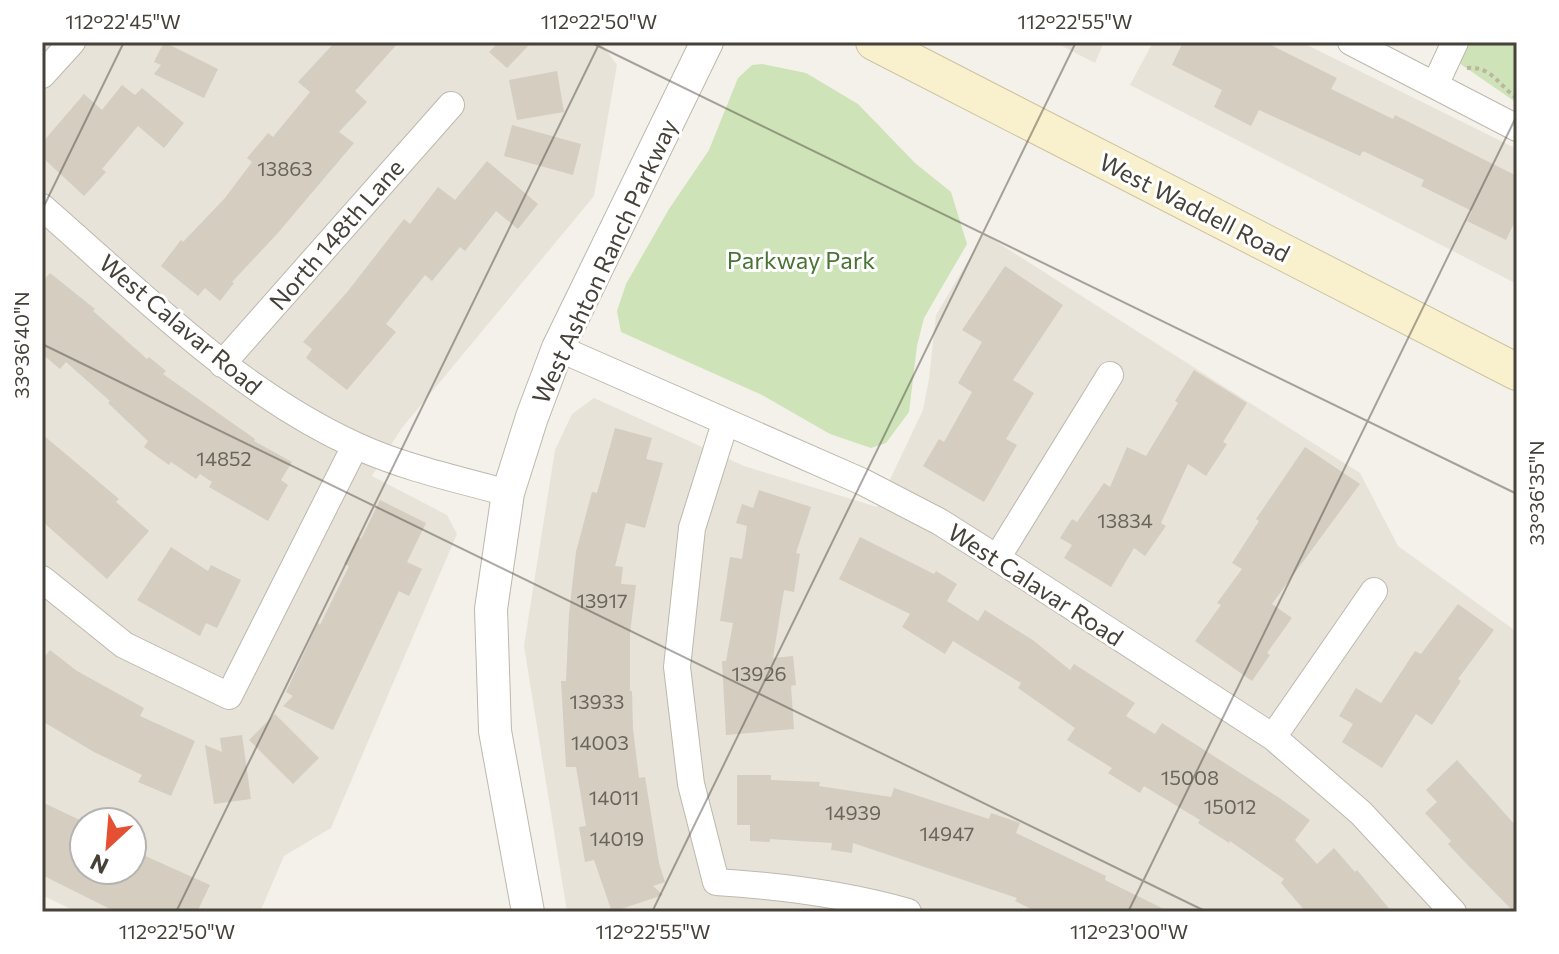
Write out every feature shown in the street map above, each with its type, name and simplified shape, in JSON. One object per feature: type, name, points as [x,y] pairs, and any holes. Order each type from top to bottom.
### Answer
[{"type":"main road","name":"West Waddell Road","points":[[874,42],[1517,372]]},
{"type":"street","points":[[42,75],[72,42]]},
{"type":"street","name":"West Ashton Ranch Parkway","points":[[528,912],[495,731],[491,609],[508,493],[558,348],[707,42]]},
{"type":"street","points":[[1351,42],[1517,128]]},
{"type":"street","points":[[1435,85],[1455,42]]},
{"type":"street","name":"North 148th Lane","points":[[222,364],[451,105]]},
{"type":"street","name":"West Calavar Road","points":[[42,207],[222,364],[253,387],[355,446],[405,466],[508,493]]},
{"type":"street","name":"West Calavar Road","points":[[558,348],[863,482],[940,522],[1273,737],[1361,813],[1453,912]]},
{"type":"street","points":[[997,558],[1110,375]]},
{"type":"street","points":[[725,423],[692,528],[677,667],[691,784],[716,882],[771,885],[857,898],[908,912]]},
{"type":"street","points":[[42,579],[124,645],[229,696],[355,446]]},
{"type":"street","points":[[1273,737],[1374,591]]},
{"type":"path","points":[[1459,70],[1480,68],[1494,75],[1503,88],[1517,98]]},
{"type":"shaded area","points":[[42,42],[600,42],[617,65],[594,196],[401,429],[372,476],[447,515],[457,534],[331,828],[284,856],[260,912],[77,912],[42,895]]},
{"type":"shaded area","points":[[1054,42],[1104,42],[1095,63]]},
{"type":"shaded area","points":[[1153,42],[1301,42],[1517,149],[1517,284],[1130,85]]},
{"type":"shaded area","points":[[984,234],[1360,473],[1398,546],[1517,632],[1517,912],[567,912],[524,646],[555,450],[572,414],[594,398],[744,466],[877,507],[923,410],[936,315]]},
{"type":"green space","points":[[1470,42],[1517,42],[1517,103],[1459,63]]},
{"type":"green space","name":"Parkway Park","points":[[762,64],[806,73],[858,104],[915,163],[951,192],[967,244],[924,318],[917,346],[909,412],[886,443],[871,448],[830,434],[762,395],[621,332],[617,311],[626,284],[669,209],[709,150],[738,78],[752,65]]},
{"type":"building","points":[[164,42],[218,69],[204,98],[154,74],[161,65],[154,62]]},
{"type":"building","points":[[335,42],[399,42],[355,91],[367,102],[339,132],[354,143],[232,282],[220,301],[205,288],[198,296],[161,266],[181,240],[183,242],[225,198],[252,162],[247,158],[268,133],[273,137],[310,92],[298,82]]},
{"type":"building","points":[[499,42],[532,42],[507,68],[489,52]]},
{"type":"building","points":[[1183,42],[1265,42],[1337,78],[1331,89],[1393,119],[1395,115],[1517,176],[1517,217],[1506,240],[1467,221],[1472,211],[1421,186],[1424,180],[1363,151],[1360,156],[1259,110],[1251,126],[1214,107],[1222,90],[1172,65]]},
{"type":"building","points":[[557,71],[564,112],[517,120],[509,80]]},
{"type":"building","points":[[122,85],[135,95],[142,88],[184,123],[164,148],[138,126],[102,169],[106,172],[84,196],[42,157],[42,143],[84,94],[102,110]]},
{"type":"building","points":[[512,125],[581,144],[573,175],[504,156]]},
{"type":"building","points":[[487,161],[538,204],[518,229],[496,211],[465,251],[460,247],[432,281],[425,275],[386,324],[396,332],[347,390],[306,358],[312,349],[303,342],[348,291],[404,219],[410,224],[438,187],[455,200]]},
{"type":"building","points":[[1005,266],[1063,305],[1013,380],[1034,393],[1006,439],[1017,445],[984,502],[923,466],[939,439],[944,442],[972,392],[958,383],[982,342],[962,330]]},
{"type":"building","points":[[50,273],[95,309],[93,311],[147,359],[149,357],[166,371],[163,374],[254,441],[292,462],[281,480],[288,485],[268,521],[209,487],[212,482],[200,474],[196,479],[144,447],[148,441],[108,403],[110,401],[66,362],[60,369],[42,354],[42,282]]},
{"type":"building","points":[[1194,370],[1247,403],[1223,442],[1227,444],[1206,476],[1188,464],[1161,523],[1166,526],[1145,556],[1134,548],[1111,587],[1064,558],[1072,545],[1060,538],[1072,519],[1077,522],[1104,483],[1110,487],[1127,447],[1146,456]]},
{"type":"building","points":[[615,428],[652,438],[646,459],[663,463],[645,528],[626,523],[615,566],[623,567],[621,584],[636,585],[630,633],[633,729],[639,778],[645,777],[665,882],[653,886],[663,895],[612,912],[594,860],[585,862],[579,827],[586,826],[576,767],[566,767],[561,681],[566,681],[576,552],[592,492],[597,493]]},
{"type":"building","points":[[42,434],[119,499],[116,502],[149,531],[107,579],[42,521]]},
{"type":"building","points":[[1305,447],[1360,484],[1272,604],[1292,618],[1252,681],[1195,641],[1242,569],[1232,563],[1259,521],[1256,519]]},
{"type":"building","points":[[759,490],[811,507],[796,553],[800,554],[794,592],[784,590],[773,658],[793,656],[796,685],[791,686],[794,729],[726,735],[722,661],[726,661],[733,623],[720,621],[730,557],[742,559],[747,526],[736,523],[742,504],[753,508]]},
{"type":"building","points":[[380,500],[426,523],[407,562],[422,569],[409,596],[399,591],[333,730],[283,706],[293,696],[286,692],[349,566],[344,564],[358,537],[361,539]]},
{"type":"building","points":[[860,537],[934,574],[936,571],[957,584],[947,601],[978,621],[985,610],[1034,641],[1070,670],[1074,664],[1135,703],[1126,716],[1155,734],[1162,723],[1278,797],[1310,820],[1295,840],[1317,864],[1334,848],[1392,912],[1306,912],[1281,883],[1284,879],[1230,841],[1144,786],[1140,793],[1108,773],[1112,768],[1067,740],[1075,728],[1018,688],[1021,683],[953,641],[945,654],[902,627],[910,614],[839,579]]},
{"type":"building","points":[[171,547],[208,571],[211,565],[241,580],[217,628],[206,623],[200,636],[137,600]]},
{"type":"building","points":[[1458,604],[1494,630],[1458,679],[1461,681],[1432,725],[1416,714],[1382,768],[1342,742],[1353,724],[1339,716],[1356,688],[1381,703],[1415,651],[1421,654]]},
{"type":"building","points":[[50,650],[77,671],[144,708],[140,716],[195,741],[171,796],[138,782],[142,775],[94,752],[42,721],[42,660]]},
{"type":"building","points":[[275,714],[319,758],[293,784],[249,740]]},
{"type":"building","points":[[242,735],[251,799],[214,804],[205,745],[222,752],[220,738]]},
{"type":"building","points":[[1457,760],[1517,827],[1517,912],[1461,858],[1448,844],[1451,841],[1425,813],[1437,802],[1426,790]]},
{"type":"building","points":[[737,775],[771,775],[771,780],[820,782],[819,786],[891,797],[894,788],[989,819],[991,813],[1020,823],[1016,833],[1106,876],[1105,880],[1170,912],[1037,912],[1015,901],[1017,898],[853,843],[852,853],[831,850],[832,843],[770,839],[770,842],[750,841],[750,825],[737,825]]},
{"type":"building","points":[[42,802],[68,814],[68,886],[148,886],[148,857],[210,885],[197,912],[116,912],[42,875]]}]
